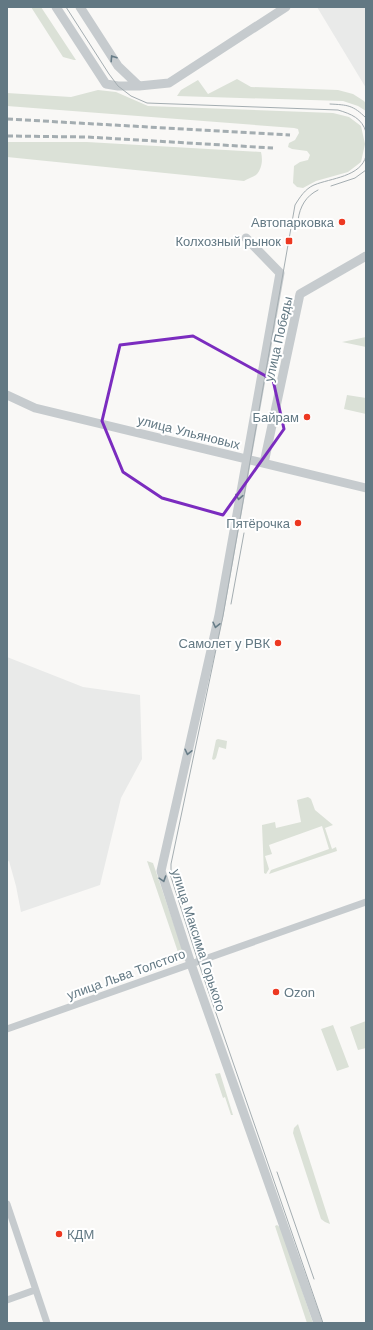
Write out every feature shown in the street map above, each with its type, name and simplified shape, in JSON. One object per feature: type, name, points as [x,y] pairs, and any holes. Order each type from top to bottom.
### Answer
[{"type":"street","points":[[56,7],[106,84],[118,86],[169,84],[286,7]]},
{"type":"street","points":[[80,7],[118,66],[139,86]]},
{"type":"street","name":"улица Максима Горького","points":[[246,238],[280,273],[219,615],[161,871],[191,964],[318,1323]]},
{"type":"street","name":"улица Победы","points":[[264,463],[300,294],[366,256]]},
{"type":"street","name":"улица Ульяновых","points":[[7,395],[35,408],[366,488]]},
{"type":"street","name":"улица Льва Толстого","points":[[7,1029],[366,902]]},
{"type":"street","points":[[7,1204],[47,1323]]},
{"type":"street","points":[[7,1300],[35,1290]]},
{"type":"highlighted area","points":[[193,336],[273,380],[284,429],[223,515],[162,498],[123,472],[102,421],[120,345]]},
{"type":"shaded area","points":[[31,7],[41,7],[76,60],[63,57]]},
{"type":"shaded area","points":[[317,7],[366,7],[366,88]]},
{"type":"shaded area","points":[[237,79],[251,87],[338,90],[353,94],[364,101],[366,104],[366,111],[358,106],[343,101],[177,96],[181,90],[198,80],[208,94]]},
{"type":"shaded area","points":[[98,90],[116,92],[148,106],[333,113],[349,117],[361,126],[365,144],[361,162],[348,172],[316,181],[303,188],[297,187],[293,183],[294,166],[300,162],[308,160],[310,155],[307,151],[288,147],[289,143],[295,140],[299,133],[298,129],[7,106],[7,93],[71,97]]},
{"type":"shaded area","points":[[7,142],[87,142],[261,152],[262,161],[260,170],[256,175],[244,181],[7,157]]},
{"type":"shaded area","points":[[366,337],[366,347],[342,342]]},
{"type":"shaded area","points":[[347,395],[366,398],[366,414],[344,409]]},
{"type":"shaded area","points":[[7,657],[83,687],[140,695],[142,759],[121,798],[100,885],[21,912],[9,861],[7,862]]},
{"type":"shaded area","points":[[216,740],[227,741],[226,749],[219,747],[214,760],[212,759]]},
{"type":"shaded area","points":[[308,797],[311,799],[315,810],[333,825],[325,828],[332,849],[336,847],[337,851],[269,874],[271,870],[329,849],[322,826],[269,845],[272,854],[265,856],[269,869],[266,874],[264,873],[262,825],[275,822],[276,828],[301,822],[297,800]]},
{"type":"shaded area","points":[[147,861],[153,863],[186,960],[181,961]]},
{"type":"shaded area","points":[[366,1021],[366,1048],[358,1050],[350,1027]]},
{"type":"shaded area","points":[[333,1025],[349,1067],[337,1071],[321,1029]]},
{"type":"shaded area","points":[[220,1073],[233,1115],[231,1115],[225,1097],[223,1098],[215,1074]]},
{"type":"shaded area","points":[[298,1124],[330,1224],[321,1219],[293,1133],[294,1128]]},
{"type":"shaded area","points":[[277,1225],[281,1228],[313,1323],[307,1323],[275,1226]]},
{"type":"tram line","points":[[66,7],[118,86],[131,96],[147,103],[338,110],[352,115],[359,120],[366,132]]},
{"type":"tram line","points":[[330,104],[350,106],[366,118]]},
{"type":"tram line","points":[[323,1323],[198,961],[171,877],[171,864],[223,616],[295,205],[303,194],[314,185],[352,173],[363,163],[366,156]]},
{"type":"tram line","points":[[331,186],[355,178],[366,170]]},
{"type":"tram line","points":[[298,220],[300,210],[304,202],[310,195],[318,190]]},
{"type":"tram line","points":[[231,604],[244,533]]},
{"type":"tram line","points":[[277,1172],[314,1279]]},
{"type":"railway","points":[[7,119],[290,135]]},
{"type":"railway","points":[[7,136],[87,137],[273,148]]},
{"type":"place","name":"Автопарковка","points":[[342,222]]},
{"type":"place","name":"Колхозный рынок","points":[[289,241]]},
{"type":"place","name":"Байрам","points":[[307,417]]},
{"type":"place","name":"Пятёрочка","points":[[298,523]]},
{"type":"place","name":"Самолет у РВК","points":[[278,643]]},
{"type":"place","name":"Ozon","points":[[276,992]]},
{"type":"place","name":"КДМ","points":[[59,1234]]}]
